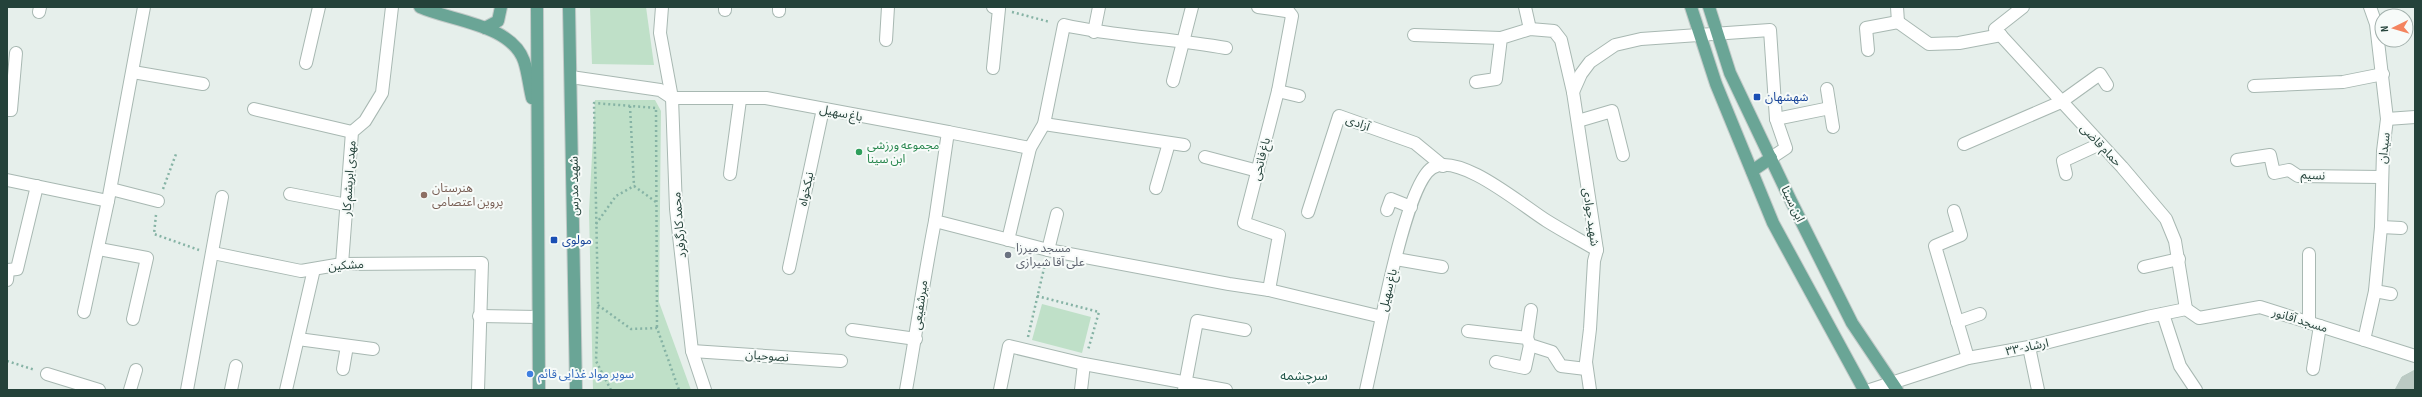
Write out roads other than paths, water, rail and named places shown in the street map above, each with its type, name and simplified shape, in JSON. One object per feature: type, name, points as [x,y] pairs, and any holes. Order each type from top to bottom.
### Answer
[{"type":"main road","points":[[485,28],[498,21],[501,7]]},
{"type":"main road","points":[[537,7],[538,318],[540,390]]},
{"type":"main road","name":"شهید مدرس","points":[[569,7],[576,390]]},
{"type":"main road","name":"ابن سینا","points":[[1691,7],[1702,35],[1716,84],[1774,223],[1864,390]]},
{"type":"main road","name":"ابن سینا","points":[[1709,7],[1730,73],[1771,158],[1852,323],[1894,386]]},
{"type":"main road","points":[[426,8],[485,28],[512,42],[524,60],[537,120]]},
{"type":"main road","points":[[1752,171],[1771,158]]},
{"type":"street","points":[[84,312],[111,189],[144,7]]},
{"type":"street","points":[[306,63],[319,7]]},
{"type":"street","name":"مهدی ابریشم کار","points":[[342,264],[352,132],[365,121],[382,93],[392,7]]},
{"type":"street","name":"محمد کارگرفرد","points":[[662,7],[660,32],[672,98],[676,209],[692,351],[706,390]]},
{"type":"street","points":[[886,40],[888,7]]},
{"type":"street","points":[[1094,32],[1099,7]]},
{"type":"street","points":[[1173,81],[1192,7]]},
{"type":"street","points":[[1258,7],[1286,9]]},
{"type":"street","points":[[1525,7],[1530,29]]},
{"type":"street","points":[[1897,7],[1898,22]]},
{"type":"street","points":[[2001,35],[1995,29],[2023,7]]},
{"type":"street","points":[[993,68],[996,8]]},
{"type":"street","name":"باغ فاتحی","points":[[1269,290],[1279,235],[1244,223],[1278,91],[1292,16],[1286,9]]},
{"type":"street","points":[[1868,50],[1866,28],[1898,22],[1929,44],[1959,42],[2001,35]]},
{"type":"street","points":[[1008,240],[1030,148],[1044,124],[1064,25],[1094,32],[1184,40],[1226,48]]},
{"type":"street","name":"شهید جوادی","points":[[1414,35],[1501,38],[1530,29],[1554,31],[1559,35],[1573,92],[1597,250],[1594,261],[1586,369],[1590,390]]},
{"type":"street","points":[[1573,92],[1590,62],[1615,45],[1641,39],[1770,30],[1776,119],[1786,148],[1771,158]]},
{"type":"street","name":"حمام قاضی","points":[[2001,35],[2166,219],[2176,241],[2186,309]]},
{"type":"street","points":[[1476,82],[1496,79],[1501,38]]},
{"type":"street","name":"سیدان","points":[[2364,340],[2375,291],[2381,227],[2381,176],[2387,119],[2380,48]]},
{"type":"street","points":[[7,110],[11,110],[16,53]]},
{"type":"street","points":[[133,72],[203,84]]},
{"type":"street","points":[[1964,144],[2061,102],[2100,74],[2107,85]]},
{"type":"street","points":[[2254,86],[2343,82],[2383,74]]},
{"type":"street","name":"باغ سهیل","points":[[571,77],[660,90],[672,98],[740,100],[766,98],[1030,148]]},
{"type":"street","points":[[1827,89],[1833,127]]},
{"type":"street","points":[[1278,91],[1299,96]]},
{"type":"street","points":[[730,174],[740,100]]},
{"type":"street","points":[[1776,119],[1830,108]]},
{"type":"street","name":"نیکخواه","points":[[790,268],[822,109]]},
{"type":"street","points":[[254,110],[352,132]]},
{"type":"street","points":[[1578,121],[1612,111],[1623,155]]},
{"type":"street","name":"آزادی","points":[[1308,212],[1339,116],[1415,143],[1443,166]]},
{"type":"street","points":[[2387,119],[2415,117]]},
{"type":"street","points":[[1044,124],[1184,145]]},
{"type":"street","points":[[935,221],[948,132]]},
{"type":"street","points":[[1156,188],[1169,143]]},
{"type":"street","points":[[2066,174],[2063,161],[2100,144]]},
{"type":"street","name":"نسیم","points":[[2237,160],[2270,155],[2274,173],[2289,170],[2298,176],[2381,176]]},
{"type":"street","points":[[1204,156],[1258,171]]},
{"type":"street","points":[[1443,166],[1454,166],[1474,173],[1547,221],[1597,250]]},
{"type":"street","name":"باغ سهیل","points":[[935,221],[1048,250],[1229,284],[1269,290],[1382,317],[1396,259],[1411,207],[1424,174],[1434,167],[1443,166]]},
{"type":"street","points":[[7,180],[108,201]]},
{"type":"street","points":[[8,273],[17,269],[37,186]]},
{"type":"street","points":[[111,189],[158,201]]},
{"type":"street","points":[[290,194],[346,205]]},
{"type":"street","points":[[187,390],[222,197]]},
{"type":"street","points":[[1387,210],[1391,199],[1411,207]]},
{"type":"street","points":[[1954,211],[1961,235],[1935,246],[1968,358]]},
{"type":"street","points":[[1048,250],[1058,214]]},
{"type":"street","name":"میرشفیعی","points":[[906,390],[916,338],[922,284],[935,221]]},
{"type":"street","points":[[2381,227],[2401,228]]},
{"type":"street","points":[[99,249],[147,258],[133,319]]},
{"type":"street","name":"مشکین","points":[[213,253],[301,271],[342,264],[482,263],[479,316]]},
{"type":"street","points":[[2309,254],[2314,324],[2312,370]]},
{"type":"street","points":[[1396,259],[1442,267]]},
{"type":"street","points":[[2144,267],[2178,260]]},
{"type":"street","points":[[286,390],[314,269]]},
{"type":"street","points":[[2375,291],[2392,294]]},
{"type":"street","name":"مسجد آقانور","points":[[2186,309],[2199,318],[2260,307],[2415,356]]},
{"type":"street","name":"۳۳-ارشاد","points":[[1870,390],[1894,386],[1968,358],[2029,347],[2186,309]]},
{"type":"street","points":[[1496,362],[1525,368],[1531,310]]},
{"type":"street","points":[[1957,322],[1980,314]]},
{"type":"street","points":[[2163,314],[2180,366],[2196,390]]},
{"type":"street","points":[[478,390],[479,316],[538,318]]},
{"type":"street","points":[[1366,390],[1382,317]]},
{"type":"street","points":[[1185,386],[1197,321],[1245,330]]},
{"type":"street","points":[[852,330],[916,338]]},
{"type":"street","points":[[1468,331],[1528,341],[1552,352],[1561,366],[1586,369]]},
{"type":"street","points":[[298,339],[373,349]]},
{"type":"street","points":[[343,369],[347,346]]},
{"type":"street","points":[[1000,390],[1009,346],[1185,386],[1226,390]]},
{"type":"street","points":[[2029,347],[2038,390]]},
{"type":"street","name":"نصوحیان","points":[[692,351],[841,361]]},
{"type":"street","points":[[1082,390],[1084,364]]},
{"type":"street","points":[[231,390],[236,366]]},
{"type":"street","points":[[130,390],[136,370]]},
{"type":"street","points":[[47,374],[99,390]]},
{"type":"place","name":"شهشهان","points":[[1757,97]]},
{"type":"place","name":"مجموعه ورزشی ابن سینا","points":[[859,152]]},
{"type":"place","name":"هنرستان پروین اعتصامی","points":[[424,195]]},
{"type":"place","name":"مولوی","points":[[554,240]]},
{"type":"place","name":"مسجد میرزا علی آقا شیرازی","points":[[1008,255]]},
{"type":"place","name":"سوپر مواد غذایی قائم","points":[[530,374]]},
{"type":"district","name":"سرچشمه","points":[[1304,375]]}]
